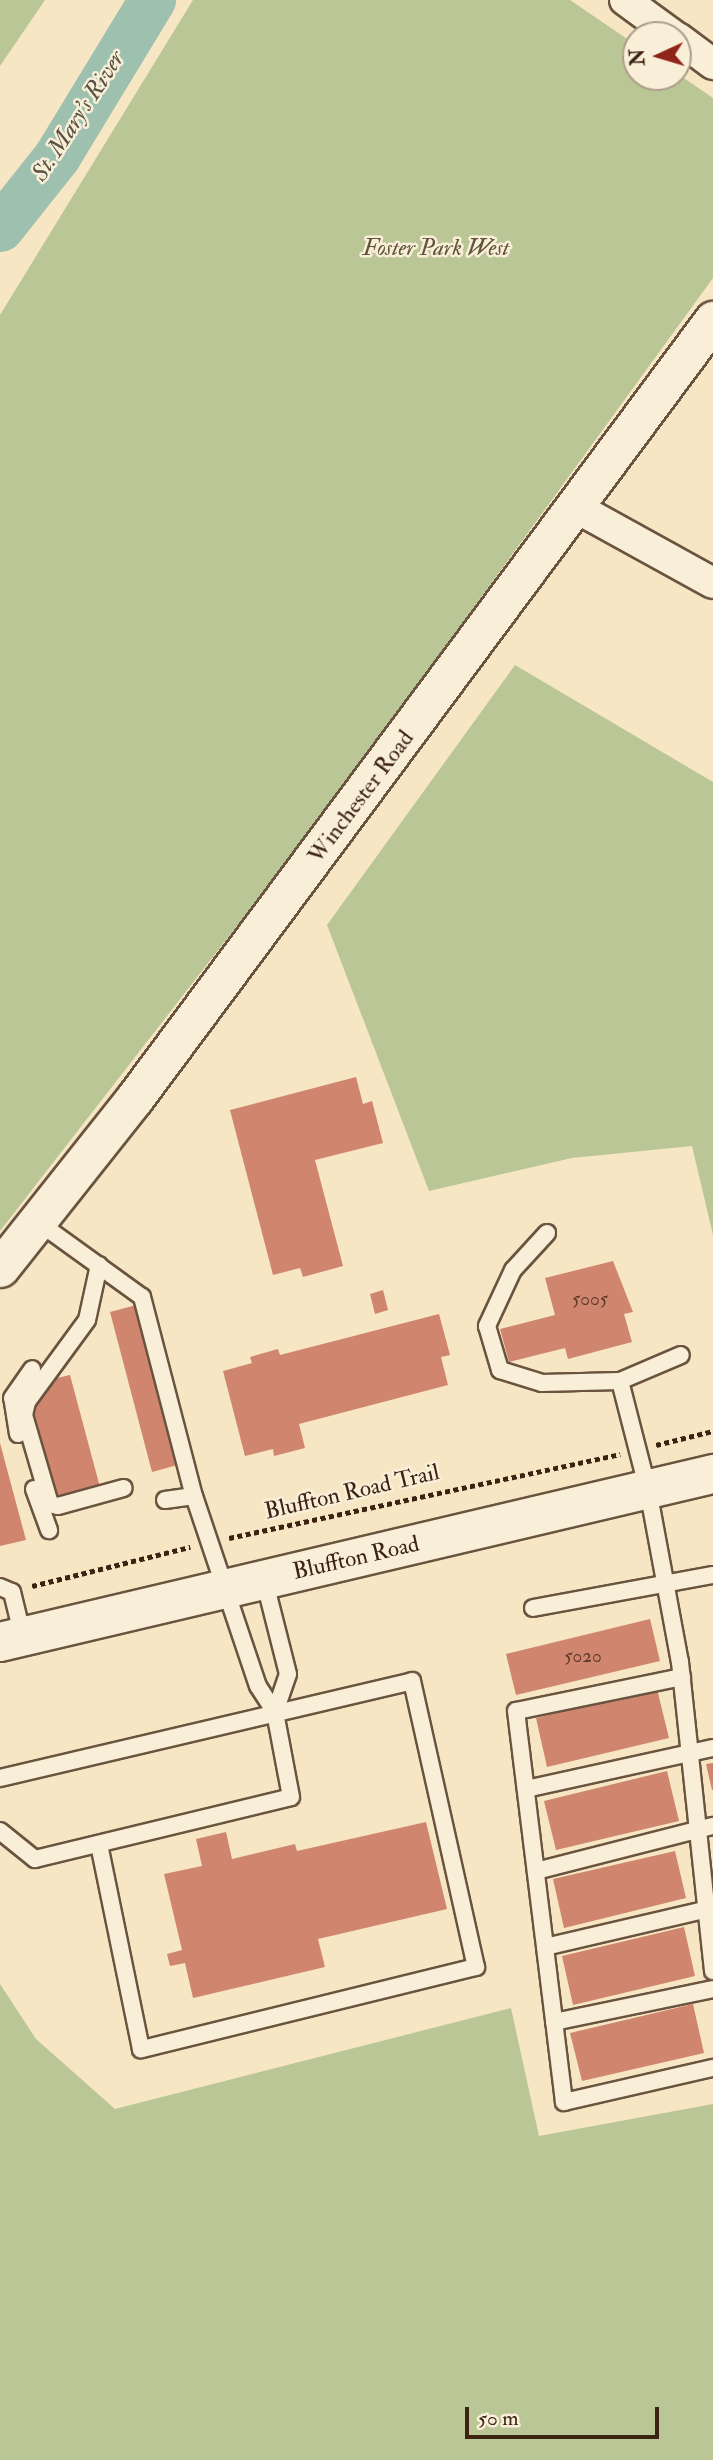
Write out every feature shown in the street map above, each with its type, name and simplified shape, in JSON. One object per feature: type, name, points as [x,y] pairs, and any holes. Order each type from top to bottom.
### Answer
[{"type":"main road","name":"Bluffton Road","points":[[12,1640],[713,1474]]},
{"type":"street","points":[[625,0],[654,21]]},
{"type":"street","points":[[692,48],[713,64]]},
{"type":"street","name":"Winchester Road","points":[[0,1268],[38,1222],[577,508],[713,320]]},
{"type":"street","points":[[577,508],[713,583]]},
{"type":"lane","points":[[38,1222],[142,1297],[194,1496],[209,1542],[246,1583],[288,1674],[275,1712]]},
{"type":"lane","points":[[547,1233],[513,1270],[487,1326],[500,1370],[542,1383],[620,1381],[681,1355]]},
{"type":"lane","points":[[99,1265],[87,1320],[27,1402],[24,1415],[50,1504],[58,1506],[124,1488]]},
{"type":"lane","points":[[32,1370],[12,1398],[12,1409],[41,1516],[49,1530]]},
{"type":"lane","points":[[620,1381],[648,1490],[682,1677],[690,1753],[705,1828],[713,1971]]},
{"type":"lane","points":[[165,1500],[194,1496]]},
{"type":"lane","points":[[533,1608],[713,1575]]},
{"type":"lane","points":[[0,1831],[35,1860],[291,1797],[275,1712],[258,1686],[246,1583]]},
{"type":"lane","points":[[6,1590],[12,1640]]},
{"type":"lane","points":[[682,1677],[516,1711],[564,2102],[713,2068]]},
{"type":"lane","points":[[0,1778],[412,1681],[476,1967],[141,2049],[99,1844]]},
{"type":"lane","points":[[526,1789],[713,1748]]},
{"type":"lane","points":[[536,1871],[705,1828]]},
{"type":"lane","points":[[545,1947],[710,1909]]},
{"type":"lane","points":[[554,2022],[713,1989]]},
{"type":"path","name":"Bluffton Road Trail","points":[[6,1590],[209,1542],[713,1431]]},
{"type":"green space","points":[[0,0],[45,0],[0,66]]},
{"type":"green space","name":"Foster Park West","points":[[193,0],[570,0],[622,35],[622,91],[692,91],[692,84],[713,98],[713,278],[323,815],[0,1231],[0,315]]},
{"type":"green space","points":[[515,665],[713,782],[713,1235],[692,1146],[572,1158],[429,1191],[327,925]]},
{"type":"green space","points":[[0,1984],[36,2039],[115,2109],[511,2008],[539,2136],[713,2104],[713,2460],[0,2460]]},
{"type":"building","points":[[356,1077],[363,1104],[372,1101],[383,1143],[315,1160],[343,1266],[303,1277],[300,1268],[273,1275],[230,1110]]},
{"type":"building","points":[[613,1261],[633,1312],[624,1314],[632,1342],[568,1359],[565,1348],[509,1362],[500,1329],[555,1315],[545,1278]]},
{"type":"building","points":[[383,1290],[388,1310],[375,1314],[370,1294]]},
{"type":"building","points":[[140,1304],[181,1464],[152,1472],[110,1312]]},
{"type":"building","points":[[439,1314],[450,1355],[441,1357],[448,1385],[299,1424],[305,1448],[274,1456],[273,1449],[245,1456],[223,1371],[252,1363],[250,1357],[278,1349],[280,1355]]},
{"type":"building","points":[[70,1375],[101,1491],[57,1503],[24,1409],[44,1381]]},
{"type":"building","points":[[0,1443],[26,1540],[0,1546]]},
{"type":"building","points":[[650,1619],[660,1661],[516,1695],[506,1654]]},
{"type":"building","points":[[657,1689],[669,1738],[547,1767],[536,1718]]},
{"type":"building","points":[[713,1763],[713,1790],[712,1790],[706,1764]]},
{"type":"building","points":[[667,1771],[679,1821],[556,1850],[544,1801]]},
{"type":"building","points":[[426,1822],[447,1909],[318,1939],[325,1967],[193,1998],[185,1963],[170,1966],[167,1954],[182,1950],[164,1874],[202,1866],[196,1839],[226,1832],[232,1859],[295,1844],[297,1851]]},
{"type":"building","points":[[675,1851],[686,1898],[564,1928],[553,1879]]},
{"type":"building","points":[[684,1927],[695,1976],[573,2005],[562,1956]]},
{"type":"building","points":[[693,2004],[704,2053],[582,2081],[570,2033]]},
{"type":"waterway","name":"St. Mary's River","points":[[0,228],[57,156],[152,0]]}]
